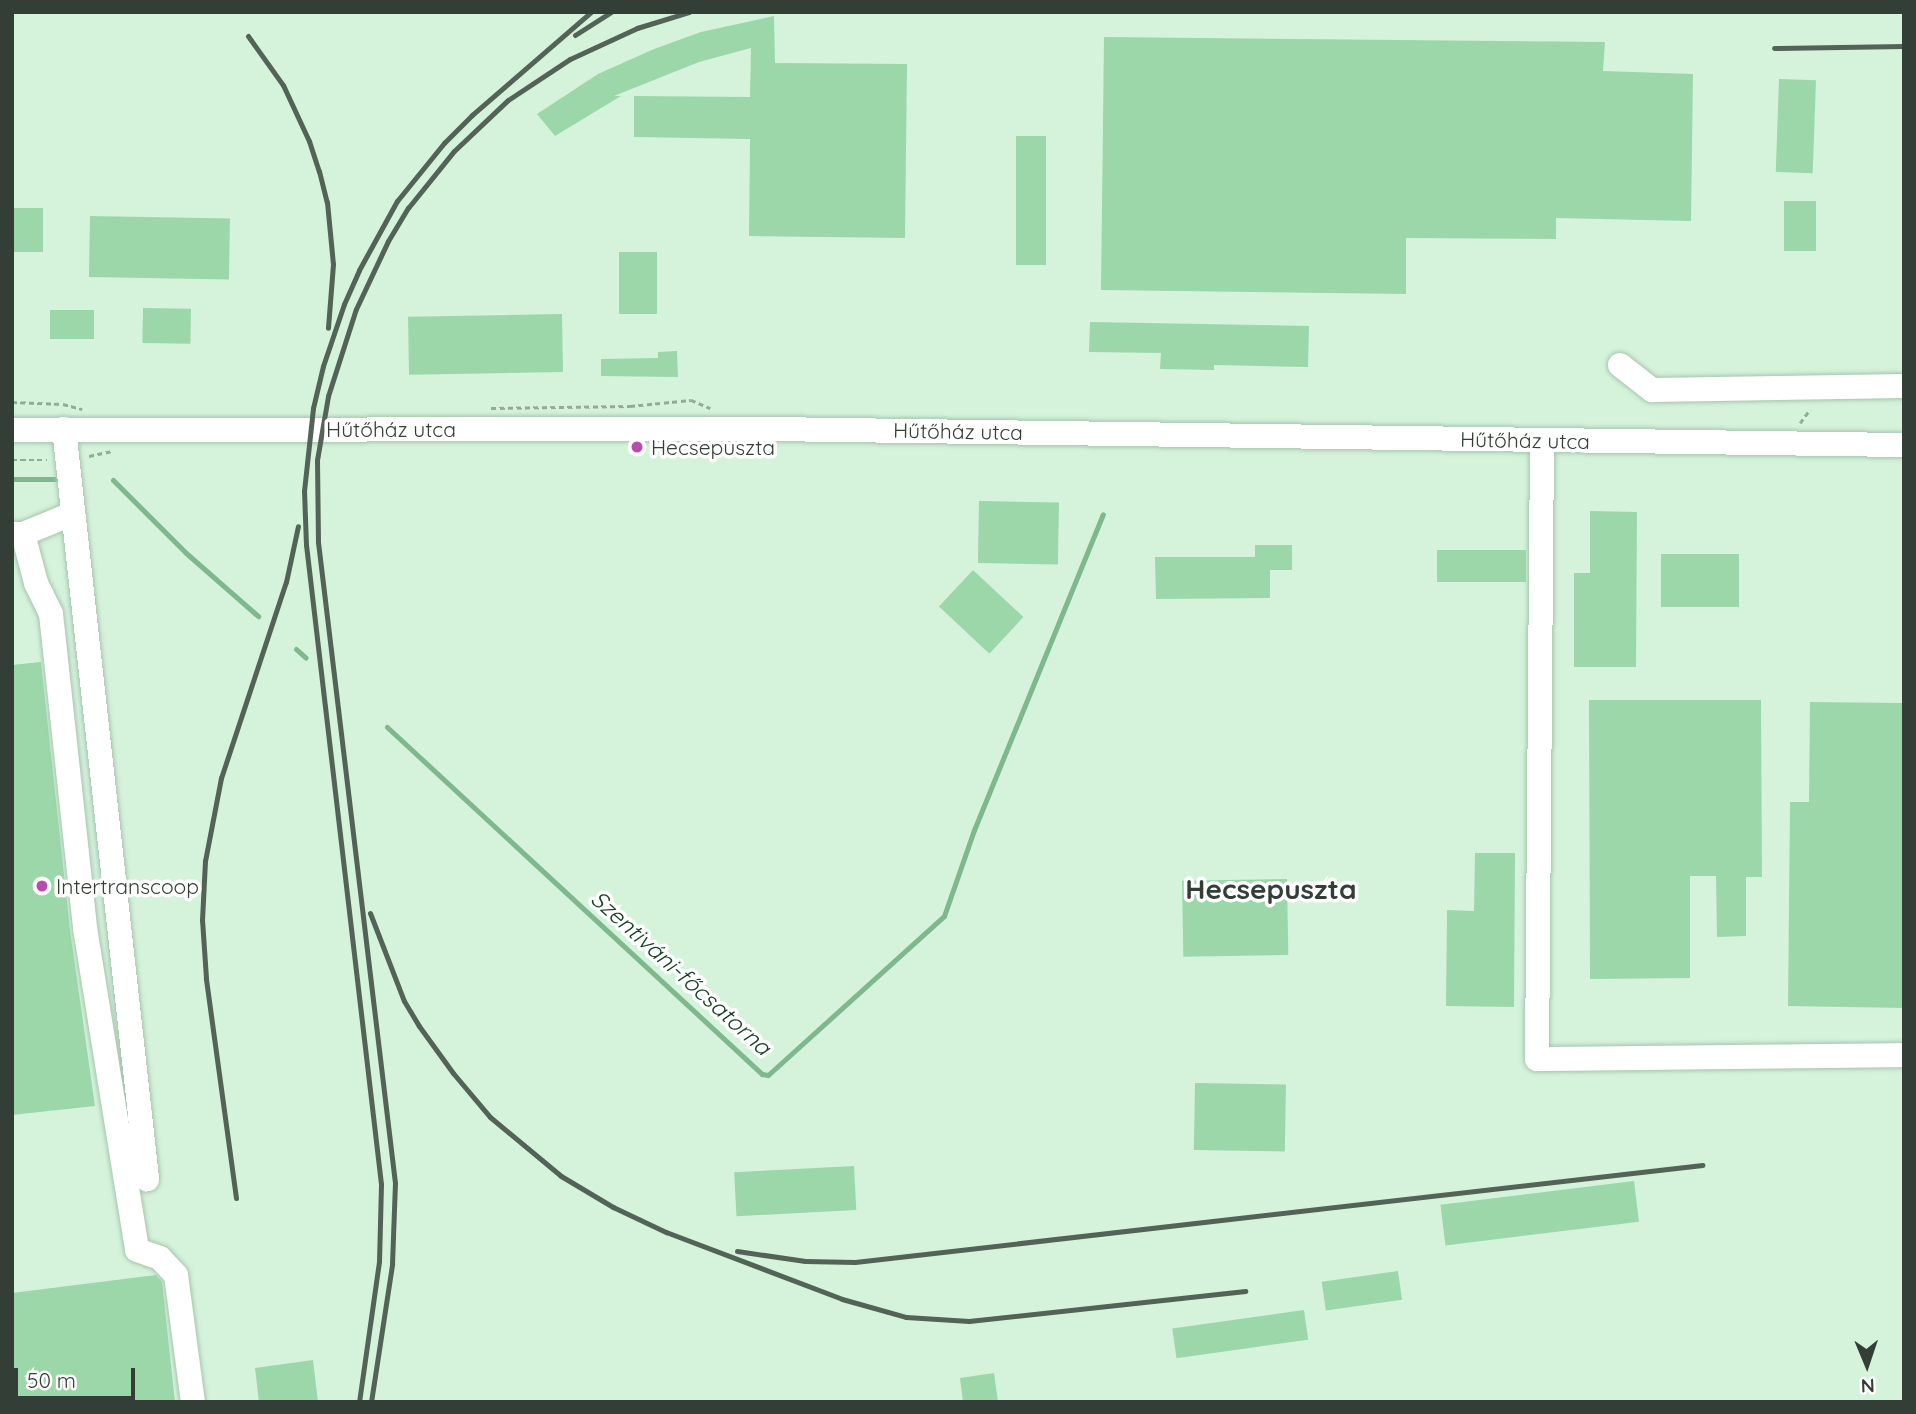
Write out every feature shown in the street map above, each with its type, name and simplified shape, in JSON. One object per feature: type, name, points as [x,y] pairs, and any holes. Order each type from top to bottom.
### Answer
[{"type":"street","points":[[1620,365],[1652,390],[1904,386]]},
{"type":"street","points":[[64,429],[147,1179]]},
{"type":"street","name":"Hűtőház utca","points":[[12,430],[770,429],[1904,445]]},
{"type":"street","points":[[1542,440],[1537,1059],[1904,1055]]},
{"type":"street","points":[[72,514],[18,534],[24,584],[51,614],[85,928],[137,1250],[160,1258],[176,1275],[193,1402]]},
{"type":"building","points":[[774,16],[775,63],[907,64],[905,238],[749,236],[750,139],[634,137],[634,96],[750,97],[751,48],[699,62],[614,96],[621,96],[555,136],[537,114],[598,74],[654,49],[701,32]]},
{"type":"building","points":[[1104,37],[1605,42],[1603,71],[1693,74],[1691,221],[1556,218],[1556,239],[1406,238],[1406,294],[1101,290]]},
{"type":"building","points":[[1779,79],[1816,80],[1813,173],[1776,172]]},
{"type":"building","points":[[1016,136],[1046,136],[1046,265],[1016,265]]},
{"type":"building","points":[[1784,201],[1816,201],[1816,251],[1784,251]]},
{"type":"building","points":[[12,208],[43,208],[43,252],[12,252]]},
{"type":"building","points":[[90,216],[230,218],[229,279],[89,277]]},
{"type":"building","points":[[619,252],[657,252],[657,314],[619,314]]},
{"type":"building","points":[[143,308],[191,309],[190,344],[142,343]]},
{"type":"building","points":[[50,310],[94,310],[94,339],[50,339]]},
{"type":"building","points":[[562,314],[563,372],[409,375],[408,317]]},
{"type":"building","points":[[1090,322],[1309,326],[1308,367],[1214,365],[1214,370],[1160,369],[1161,353],[1089,352]]},
{"type":"building","points":[[677,351],[678,377],[601,376],[601,359],[658,358],[658,352]]},
{"type":"building","points":[[979,501],[1059,502],[1058,564],[978,563]]},
{"type":"building","points":[[1590,511],[1637,512],[1636,667],[1574,667],[1574,573],[1590,573]]},
{"type":"building","points":[[1255,545],[1292,545],[1292,570],[1270,570],[1270,598],[1156,599],[1155,557],[1255,557]]},
{"type":"building","points":[[1437,550],[1526,550],[1526,582],[1437,582]]},
{"type":"building","points":[[1661,554],[1739,554],[1739,607],[1661,607]]},
{"type":"building","points":[[973,570],[1023,617],[989,654],[939,607]]},
{"type":"building","name":"Intertranscoop","points":[[41,662],[70,930],[95,1106],[12,1115],[12,665]]},
{"type":"building","points":[[1589,700],[1761,700],[1762,877],[1746,877],[1746,936],[1717,937],[1716,876],[1690,876],[1690,978],[1590,979]]},
{"type":"building","points":[[1810,702],[1904,703],[1904,1008],[1788,1006],[1790,802],[1809,802]]},
{"type":"building","points":[[1475,853],[1515,853],[1514,1007],[1446,1006],[1447,910],[1474,911]]},
{"type":"building","points":[[1287,879],[1288,955],[1183,957],[1182,881]]},
{"type":"building","points":[[1195,1083],[1286,1085],[1285,1152],[1194,1150]]},
{"type":"building","points":[[854,1166],[856,1210],[736,1216],[734,1172]]},
{"type":"building","points":[[1634,1181],[1639,1222],[1445,1245],[1440,1205]]},
{"type":"building","points":[[1398,1271],[1402,1300],[1326,1310],[1322,1282]]},
{"type":"building","points":[[156,1275],[162,1282],[175,1402],[12,1402],[12,1293]]},
{"type":"building","points":[[1304,1310],[1308,1340],[1176,1358],[1172,1329]]},
{"type":"building","points":[[313,1360],[318,1402],[259,1402],[255,1368]]},
{"type":"building","points":[[994,1373],[998,1402],[963,1402],[960,1378]]},
{"type":"waterway","name":"Szentiváni-főcsatorna","points":[[12,479],[55,479]]},
{"type":"waterway","name":"Szentiváni-főcsatorna","points":[[113,480],[186,553],[258,616]]},
{"type":"waterway","name":"Szentiváni-főcsatorna","points":[[387,727],[762,1074],[768,1075],[944,916],[974,830],[1103,514]]},
{"type":"waterway","name":"Szentiváni-főcsatorna","points":[[296,649],[306,658]]},
{"type":"railway","points":[[359,1402],[379,1261],[381,1184],[306,545],[304,491],[313,408],[323,366],[344,304],[359,270],[397,201],[444,143],[472,115],[591,12]]},
{"type":"railway","points":[[575,35],[611,12]]},
{"type":"railway","points":[[371,1402],[392,1264],[395,1183],[318,542],[317,460],[328,396],[356,309],[388,241],[408,208],[454,151],[508,100],[570,59],[637,28],[689,12]]},
{"type":"railway","points":[[248,36],[283,85],[309,141],[319,171],[327,202],[333,264],[328,328]]},
{"type":"railway","points":[[1774,48],[1904,46]]},
{"type":"railway","points":[[236,1198],[206,978],[202,920],[205,861],[221,778],[286,582],[298,526]]},
{"type":"railway","points":[[370,913],[404,1001],[453,1073],[490,1117],[561,1176],[613,1207],[666,1232],[842,1299],[906,1317],[969,1321],[1245,1291]]},
{"type":"railway","points":[[737,1251],[805,1261],[855,1262],[1702,1165]]},
{"type":"place","name":"Hecsepuszta","points":[[637,447]]},
{"type":"place","name":"Intertranscoop","points":[[42,886]]},
{"type":"district","name":"Hecsepuszta","points":[[1271,889]]}]
